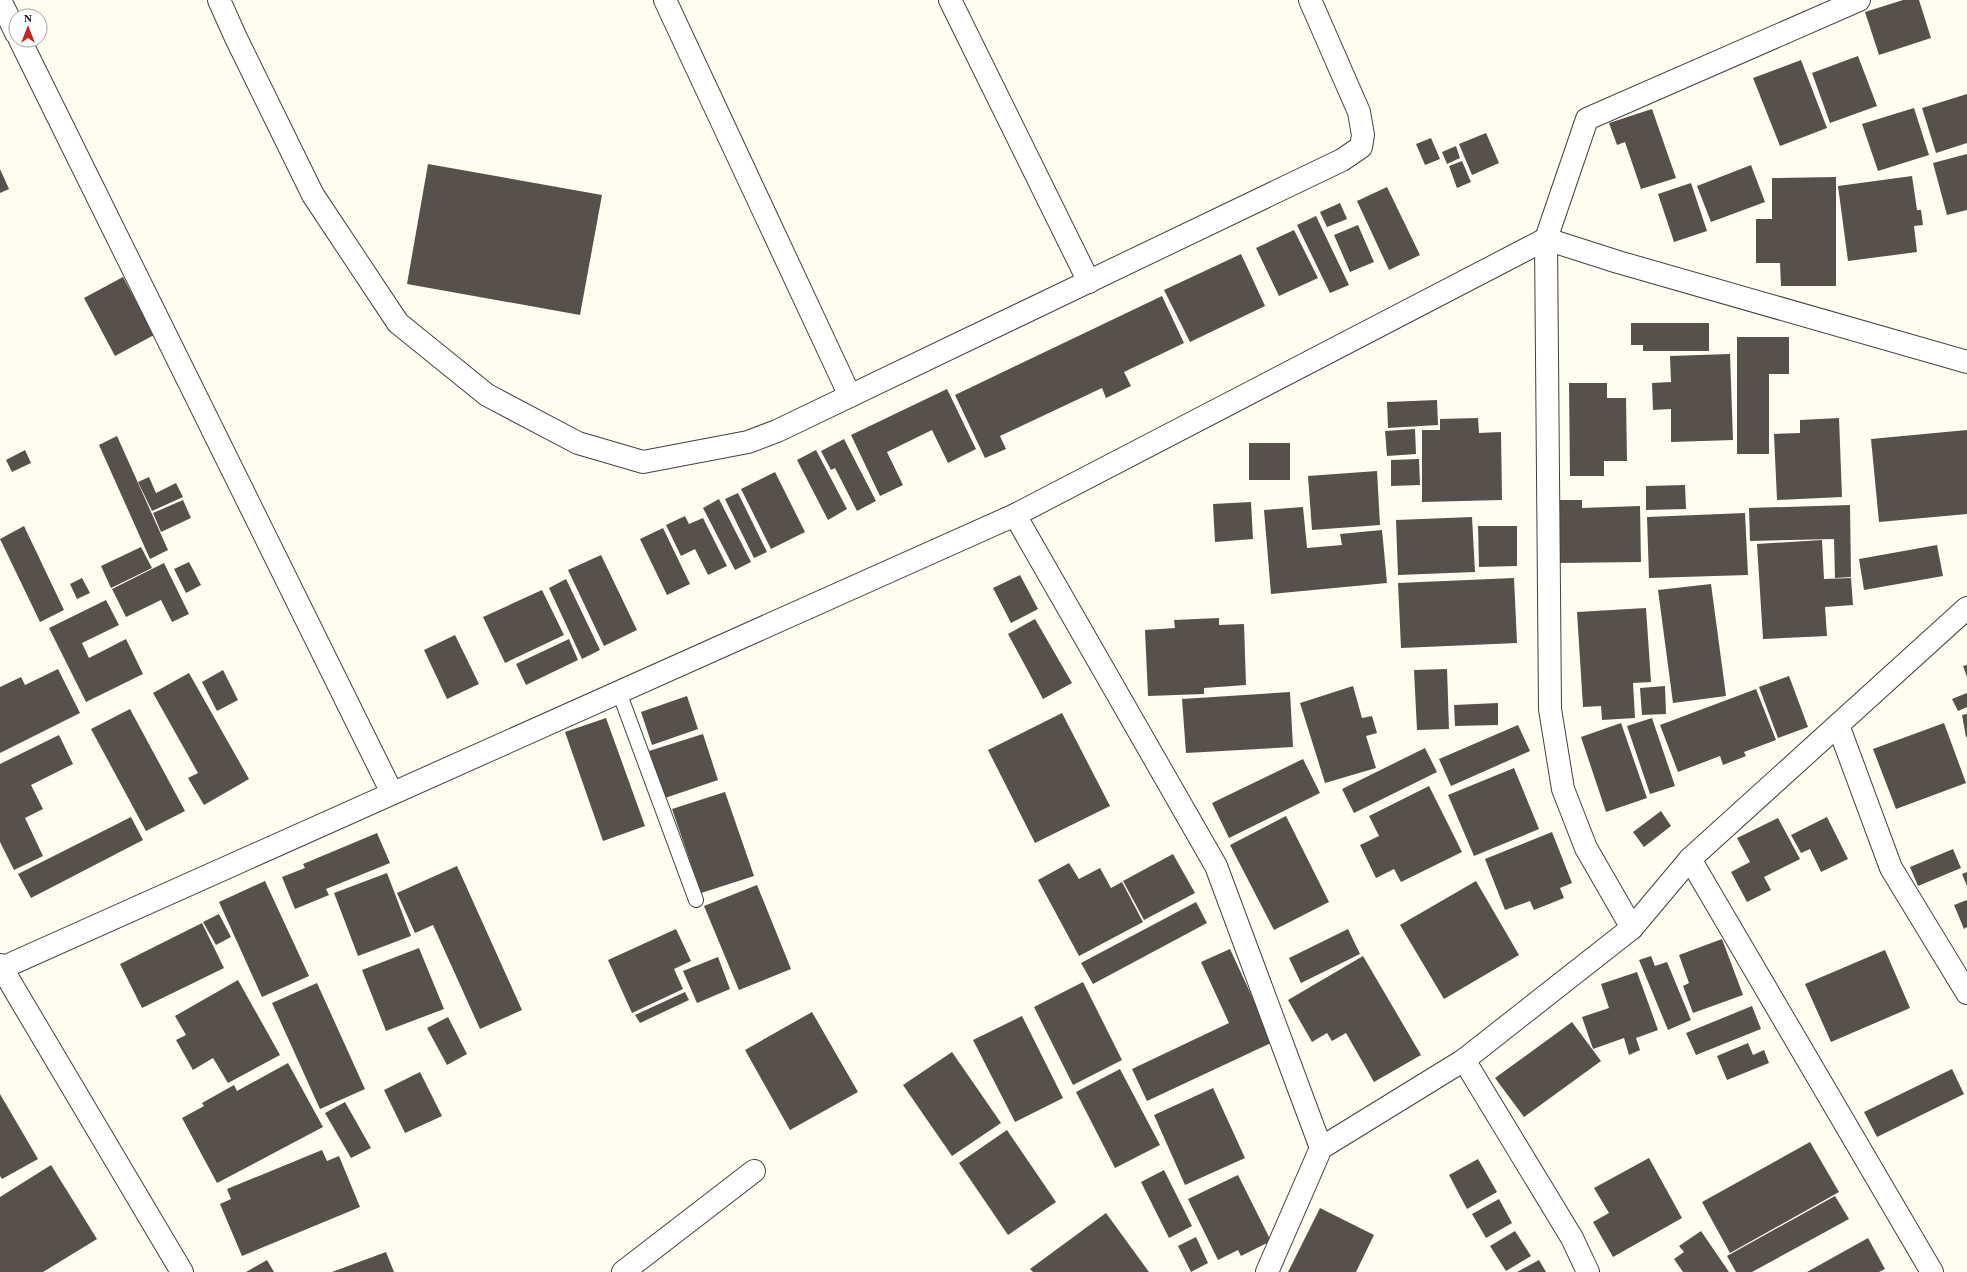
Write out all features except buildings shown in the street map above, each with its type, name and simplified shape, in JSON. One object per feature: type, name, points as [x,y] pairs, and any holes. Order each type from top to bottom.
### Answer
[{"type":"street","points":[[0,0],[8,16]]},
{"type":"street","points":[[219,0],[313,195],[398,323],[487,395],[578,443],[642,462],[748,442],[778,431],[1342,160],[1361,147],[1363,135],[1359,112],[1310,0]]},
{"type":"street","points":[[665,0],[850,396]]},
{"type":"street","points":[[950,0],[1089,282]]},
{"type":"street","points":[[1632,928],[1586,848],[1563,789],[1550,709],[1546,239],[1587,119],[1859,0]]},
{"type":"street","points":[[24,48],[392,793]]},
{"type":"street","points":[[182,1272],[1,966],[1014,515],[1546,239],[1618,262],[1967,362]]},
{"type":"street","points":[[1014,515],[1216,866],[1321,1148]]},
{"type":"street","points":[[1267,1272],[1321,1148],[1464,1060],[1632,928],[1690,859],[1967,608]]},
{"type":"street","points":[[1838,725],[1891,868],[1967,993]]},
{"type":"street","points":[[1690,859],[1932,1272]]},
{"type":"street","points":[[1464,1060],[1572,1238],[1588,1272]]},
{"type":"street","points":[[623,1272],[754,1171]]},
{"type":"lane","points":[[619,692],[696,900]]}]
